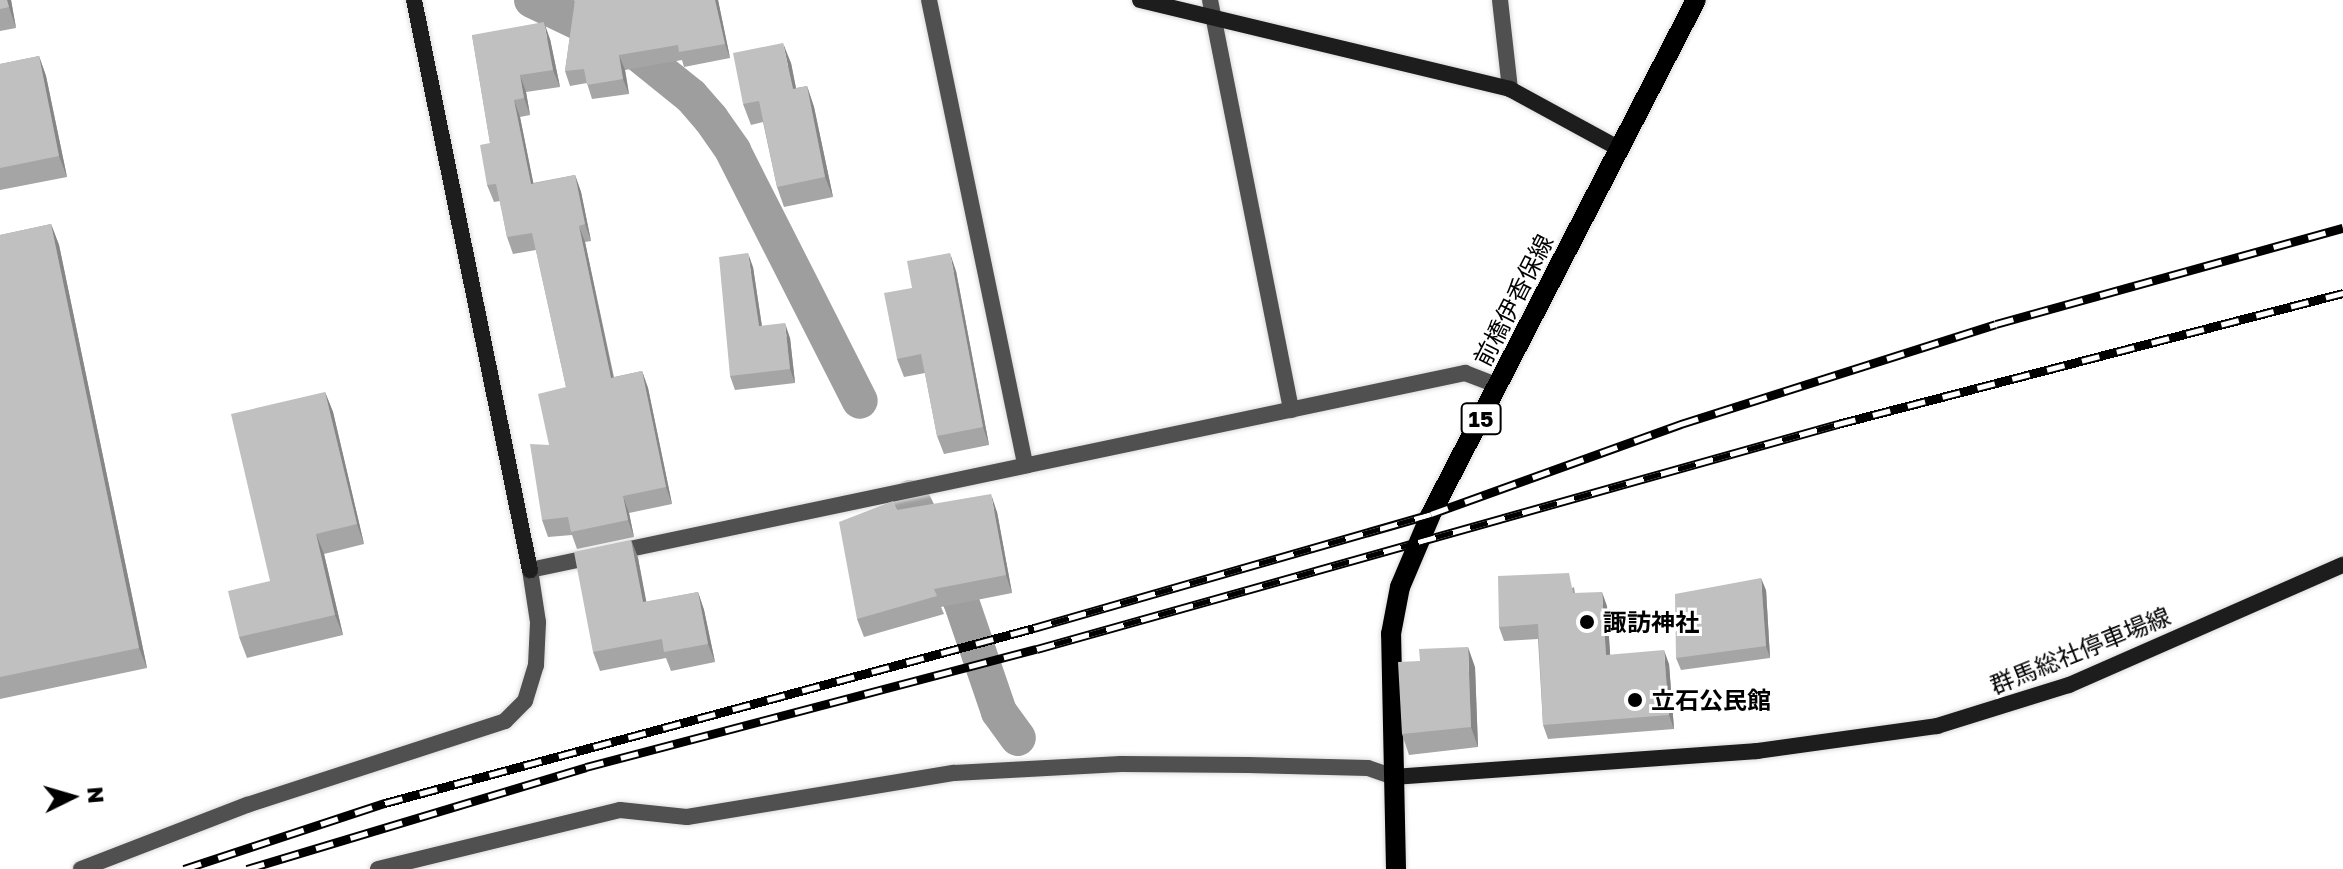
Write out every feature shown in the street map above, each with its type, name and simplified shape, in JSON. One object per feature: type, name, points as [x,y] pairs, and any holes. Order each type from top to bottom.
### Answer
[{"type":"main road","name":"前橋伊香保線","points":[[1396,869],[1394,608],[1416,544],[1696,0]]},
{"type":"street","points":[[81,869],[247,805],[505,721],[525,701],[536,665],[538,622],[530,570],[414,0]]},
{"type":"street","points":[[929,0],[1025,464]]},
{"type":"street","points":[[1140,0],[1510,89],[1620,149]]},
{"type":"street","points":[[1210,0],[1291,410]]},
{"type":"street","points":[[1500,0],[1510,89]]},
{"type":"street","points":[[530,570],[1465,373],[1499,386]]},
{"type":"street","name":"群馬総社停車場線","points":[[1394,777],[1757,751],[1912,731],[2069,685],[2343,565]]},
{"type":"street","points":[[378,869],[620,810],[687,817],[954,773],[1216,765],[1368,768],[1394,777]]},
{"type":"building","points":[[0,0],[7,0],[9,7],[0,9]]},
{"type":"building","points":[[575,0],[715,0],[725,44],[679,52],[678,45],[619,55],[623,79],[587,85],[584,69],[565,71]]},
{"type":"building","points":[[544,22],[553,70],[520,75],[524,98],[514,100],[531,184],[575,175],[585,224],[579,226],[611,378],[642,371],[666,487],[623,496],[628,520],[571,532],[568,517],[542,520],[530,444],[549,445],[538,394],[566,387],[532,233],[507,237],[496,184],[487,185],[480,145],[490,143],[472,35]]},
{"type":"building","points":[[783,43],[793,89],[807,86],[825,177],[777,187],[759,101],[743,104],[733,53]]},
{"type":"building","points":[[39,56],[59,156],[0,168],[0,64]]},
{"type":"building","points":[[51,224],[139,648],[0,677],[0,235]]},
{"type":"building","points":[[748,253],[759,326],[785,323],[790,369],[730,376],[719,257]]},
{"type":"building","points":[[950,253],[983,427],[937,436],[921,354],[897,359],[884,293],[912,288],[907,261]]},
{"type":"building","points":[[325,392],[357,524],[316,534],[335,615],[239,637],[228,591],[270,581],[231,414]]},
{"type":"building","points":[[991,494],[1006,575],[934,589],[937,596],[857,619],[839,522],[893,501],[897,510]]},
{"type":"building","points":[[631,540],[643,602],[698,592],[708,644],[664,652],[662,639],[593,652],[574,552]]},
{"type":"building","points":[[1569,573],[1573,593],[1602,592],[1606,655],[1664,650],[1669,715],[1543,725],[1538,624],[1499,627],[1498,576]]},
{"type":"building","points":[[1761,578],[1766,646],[1676,658],[1675,594]]},
{"type":"building","points":[[1468,647],[1471,727],[1402,734],[1398,662],[1420,661],[1419,649]]},
{"type":"waterway","points":[[532,0],[630,47],[691,96],[711,119],[733,151],[860,401]]},
{"type":"waterway","points":[[911,498],[961,601],[999,712],[1018,738]]},
{"type":"railway","points":[[184,869],[385,803],[1034,628],[1431,514],[1681,424],[1996,324],[2343,228]]},
{"type":"railway","points":[[247,869],[586,767],[1037,649],[1838,424],[2343,293]]},
{"type":"place","name":"諏訪神社","points":[[1587,622]]},
{"type":"place","name":"立石公民館","points":[[1635,700]]}]
